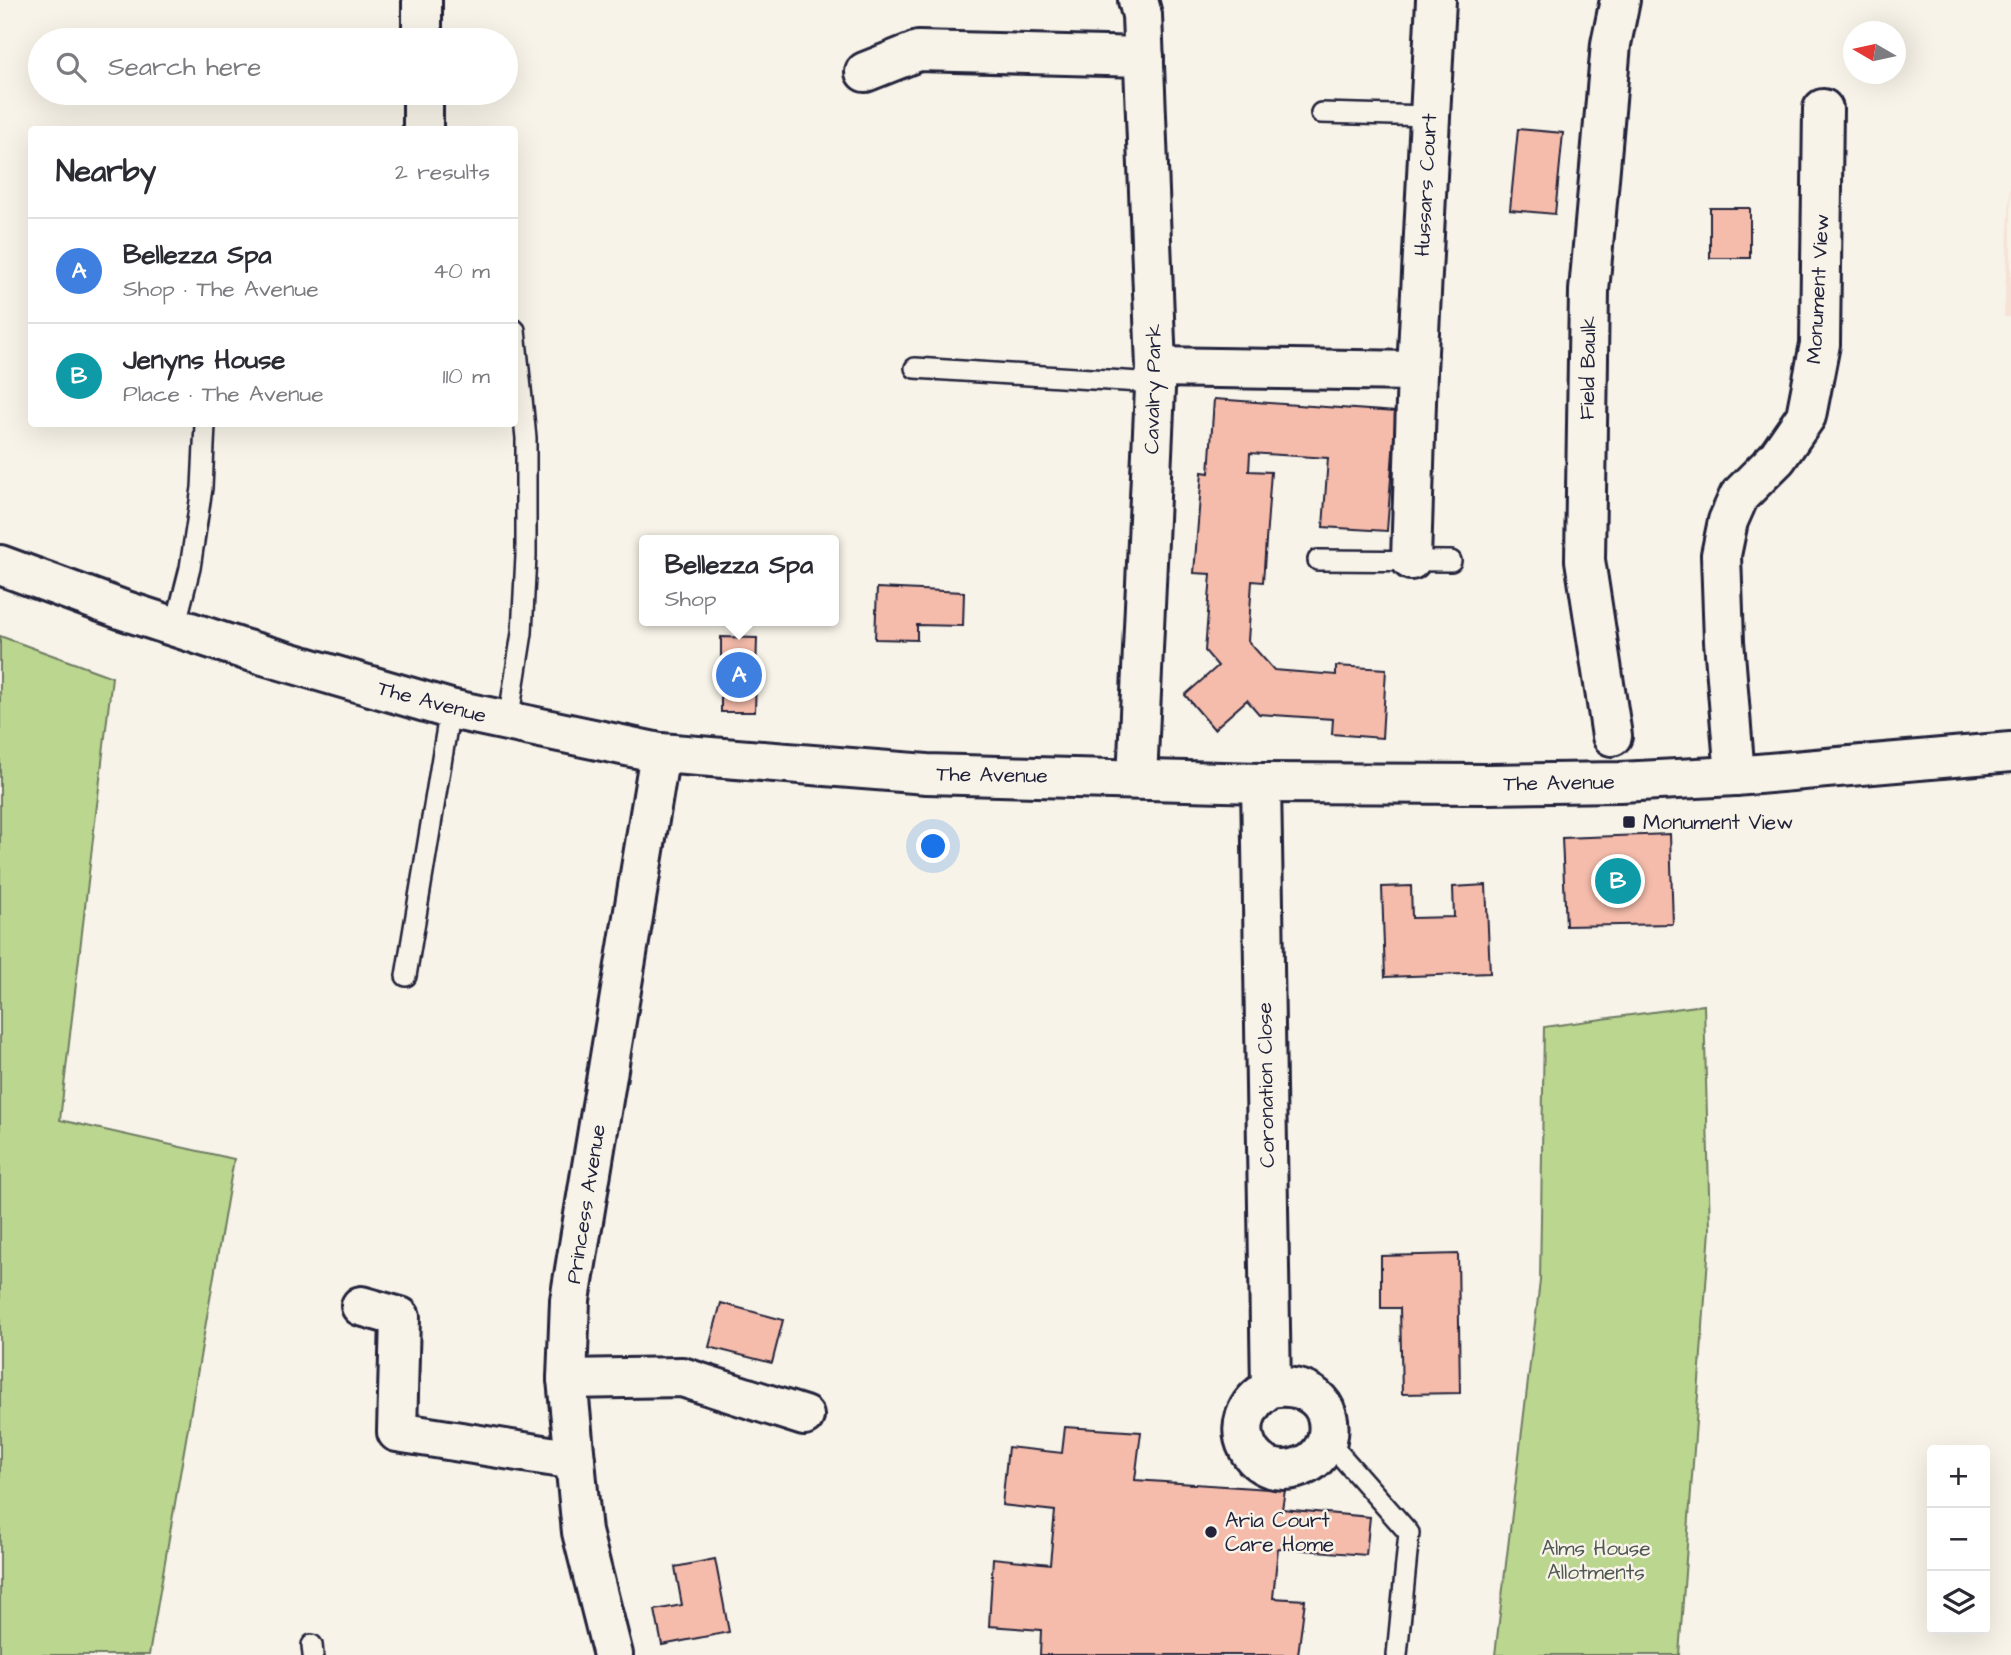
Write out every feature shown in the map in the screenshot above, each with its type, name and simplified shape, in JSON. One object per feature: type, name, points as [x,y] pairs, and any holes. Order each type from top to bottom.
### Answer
[{"type":"street","points":[[422,0],[422,28]]},
{"type":"street","name":"Cavalry Park","points":[[1137,779],[1156,375],[1142,15],[1138,0]]},
{"type":"street","name":"Hussars Court","points":[[1411,560],[1417,371],[1436,0]]},
{"type":"street","name":"Field Baulk","points":[[1612,736],[1585,560],[1589,290],[1611,44],[1620,0]]},
{"type":"street","points":[[865,72],[918,51],[1144,57]]},
{"type":"street","points":[[423,105],[423,126]]},
{"type":"street","name":"Monument View","points":[[1735,776],[1724,641],[1721,555],[1728,521],[1740,496],[1777,458],[1806,416],[1820,344],[1824,109]]},
{"type":"street","points":[[1156,375],[1417,371]]},
{"type":"street","name":"The Avenue","points":[[0,565],[243,649],[450,709],[660,753],[927,774],[1261,783],[1489,784],[1620,782],[1735,776],[2011,751]]},
{"type":"street","name":"Princess Avenue","points":[[612,1655],[582,1532],[567,1379],[570,1300],[660,753]]},
{"type":"street","name":"Coronation Close","points":[[1261,783],[1271,1388]]},
{"type":"street","points":[[360,1306],[400,1317],[397,1432],[575,1460]]},
{"type":"street","points":[[567,1379],[682,1377],[804,1416]]},
{"type":"street","points":[[1286,1385],[1305,1390],[1317,1399],[1324,1411],[1328,1425],[1322,1451],[1312,1462],[1298,1469],[1284,1471],[1258,1461],[1249,1450],[1244,1436],[1244,1420],[1249,1406],[1258,1395],[1271,1388],[1286,1385]]},
{"type":"lane","points":[[1321,113],[1430,116]]},
{"type":"lane","points":[[508,722],[522,633],[526,556],[526,438],[518,359]]},
{"type":"lane","points":[[915,368],[1156,375]]},
{"type":"lane","points":[[175,627],[190,568],[202,488],[205,427]]},
{"type":"lane","points":[[1318,560],[1451,561]]},
{"type":"lane","points":[[406,976],[450,709]]},
{"type":"lane","points":[[1326,1440],[1409,1533],[1397,1655]]},
{"type":"shaded area","points":[[2011,169],[2011,317],[2004,317]]},
{"type":"green space","points":[[0,636],[112,677],[60,1120],[234,1159],[149,1655],[0,1655]]},
{"type":"green space","name":"Alms House Allotments","points":[[1704,1005],[1710,1230],[1679,1655],[1495,1655],[1540,1281],[1544,1027]]},
{"type":"building","points":[[1518,129],[1563,133],[1555,214],[1510,210]]},
{"type":"building","points":[[1710,208],[1750,208],[1750,258],[1710,258]]},
{"type":"building","points":[[1214,399],[1396,412],[1387,531],[1323,527],[1328,458],[1250,453],[1249,471],[1271,472],[1263,582],[1252,581],[1248,641],[1274,670],[1336,675],[1336,666],[1386,669],[1382,738],[1332,734],[1333,719],[1259,714],[1247,700],[1214,729],[1185,695],[1218,666],[1205,651],[1211,574],[1194,573],[1202,472],[1209,473]]},
{"type":"building","points":[[877,588],[964,592],[963,626],[917,625],[917,640],[875,639]]},
{"type":"building","points":[[721,637],[757,638],[755,712],[721,712]]},
{"type":"building","points":[[1670,834],[1673,924],[1566,926],[1562,838]]},
{"type":"building","points":[[1486,885],[1490,973],[1385,977],[1382,887],[1411,886],[1412,918],[1454,917],[1453,887]]},
{"type":"building","points":[[1458,1254],[1460,1393],[1402,1394],[1400,1308],[1381,1308],[1381,1256]]},
{"type":"building","points":[[721,1303],[783,1320],[772,1363],[709,1347]]},
{"type":"building","name":"Aria Court Care Home","points":[[1065,1427],[1141,1432],[1135,1480],[1285,1490],[1282,1509],[1370,1517],[1366,1555],[1278,1548],[1273,1598],[1305,1600],[1298,1655],[1040,1655],[1041,1630],[989,1626],[993,1558],[1050,1564],[1055,1511],[1002,1505],[1008,1447],[1062,1453]]},
{"type":"building","points":[[715,1559],[729,1632],[662,1645],[655,1610],[682,1605],[675,1567]]},
{"type":"place","name":"Bellezza Spa","points":[[739,675]]},
{"type":"place","name":"Monument View","points":[[1629,822]]},
{"type":"place","name":"Jenyns House","points":[[1618,881]]},
{"type":"place","name":"Aria Court Care Home","points":[[1211,1532]]}]
